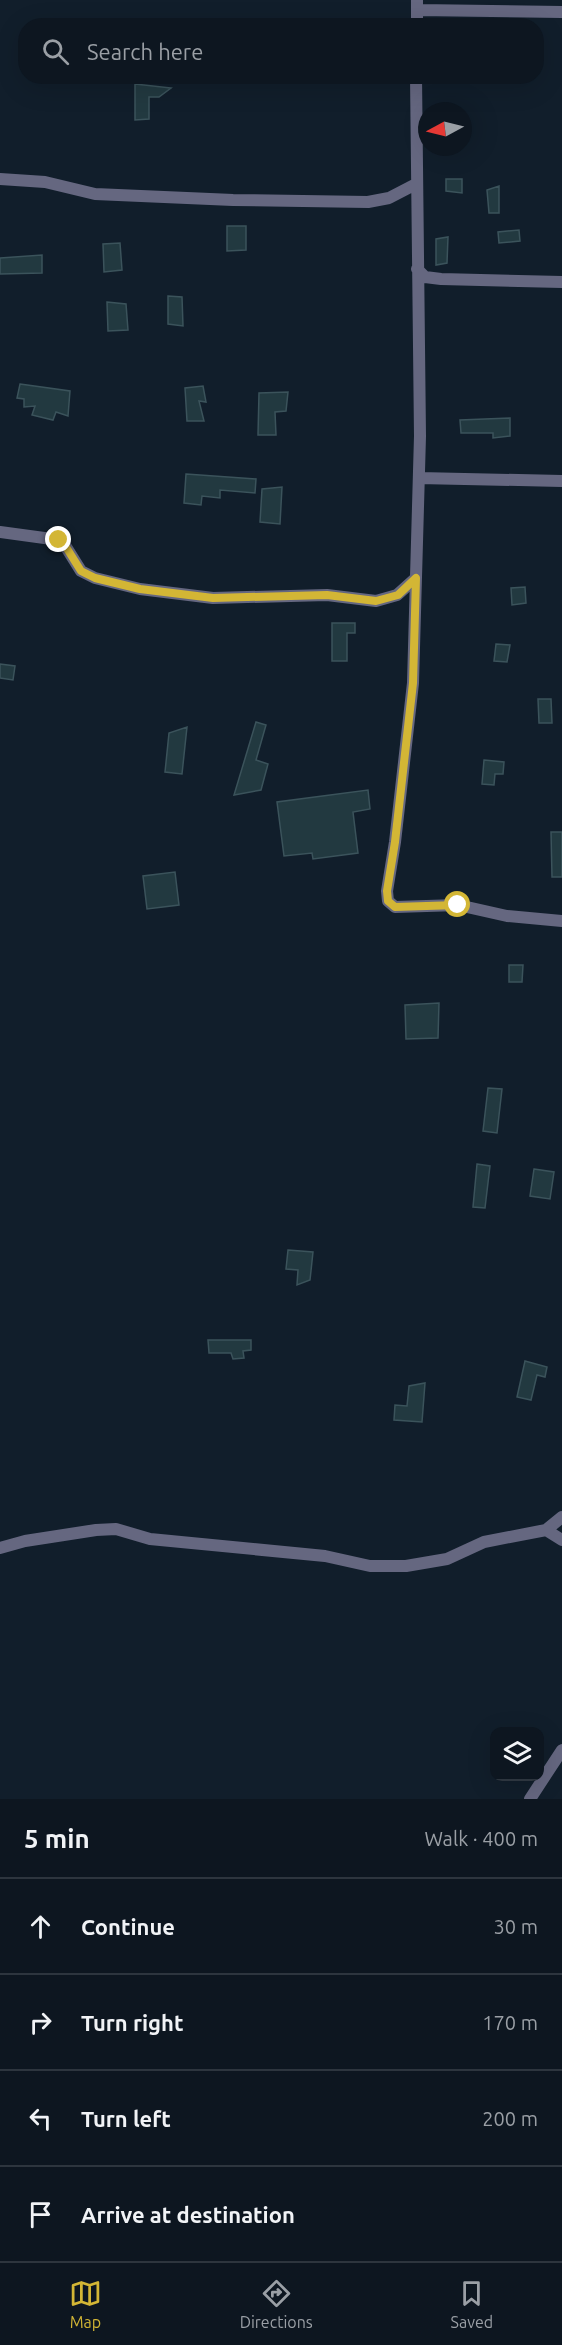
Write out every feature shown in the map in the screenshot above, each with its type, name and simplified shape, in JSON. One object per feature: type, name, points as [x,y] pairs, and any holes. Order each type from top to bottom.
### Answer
[{"type":"street","points":[[418,5],[562,12]]},
{"type":"street","points":[[416,84],[419,478],[413,683],[395,842],[387,891],[388,901],[395,907],[458,905],[507,916],[562,921]]},
{"type":"street","points":[[0,179],[45,182],[95,194],[233,200],[368,202],[389,198],[416,184]]},
{"type":"street","points":[[417,269],[424,277],[441,279],[562,282]]},
{"type":"street","points":[[419,478],[562,481]]},
{"type":"street","points":[[0,532],[59,540],[81,571],[95,578],[140,589],[213,598],[327,595],[376,601],[398,595],[416,578]]},
{"type":"street","points":[[0,1548],[25,1541],[116,1529],[150,1539],[325,1556],[370,1566],[406,1566],[447,1559],[484,1542],[546,1530],[562,1517]]},
{"type":"street","points":[[546,1530],[562,1540]]},
{"type":"street","points":[[530,1799],[562,1750]]},
{"type":"building","points":[[135,84],[171,88],[159,97],[149,97],[149,119],[135,120]]},
{"type":"building","points":[[446,179],[462,179],[462,193],[446,191]]},
{"type":"building","points":[[499,186],[499,213],[489,213],[487,190]]},
{"type":"building","points":[[227,226],[246,226],[246,250],[227,251]]},
{"type":"building","points":[[519,230],[520,241],[499,243],[498,232]]},
{"type":"building","points":[[448,237],[447,263],[436,265],[436,239]]},
{"type":"building","points":[[120,243],[122,270],[104,272],[103,244]]},
{"type":"building","points":[[42,255],[42,273],[0,274],[0,258]]},
{"type":"building","points":[[168,296],[182,297],[183,326],[168,324]]},
{"type":"building","points":[[107,302],[126,304],[128,330],[108,331]]},
{"type":"building","points":[[20,384],[70,391],[68,416],[56,412],[53,420],[32,415],[35,406],[24,407],[24,399],[17,398]]},
{"type":"building","points":[[203,386],[206,402],[199,401],[204,421],[187,421],[185,388]]},
{"type":"building","points":[[288,392],[286,411],[275,412],[276,435],[258,435],[259,393]]},
{"type":"building","points":[[510,418],[510,436],[493,438],[493,433],[461,433],[460,420]]},
{"type":"building","points":[[186,474],[256,479],[255,493],[220,490],[220,498],[202,496],[201,505],[184,503]]},
{"type":"building","points":[[282,487],[280,524],[260,522],[262,489]]},
{"type":"building","points":[[525,587],[526,603],[512,605],[511,588]]},
{"type":"building","points":[[332,623],[355,623],[355,633],[347,633],[347,661],[332,661]]},
{"type":"building","points":[[496,644],[510,645],[507,662],[494,661]]},
{"type":"building","points":[[0,664],[15,666],[13,680],[0,678]]},
{"type":"building","points":[[538,699],[551,699],[552,723],[539,723]]},
{"type":"building","points":[[256,722],[266,725],[256,760],[268,764],[261,790],[234,795]]},
{"type":"building","points":[[187,727],[182,774],[165,772],[169,733]]},
{"type":"building","points":[[484,760],[504,762],[503,774],[495,774],[494,785],[482,784]]},
{"type":"building","points":[[368,790],[370,809],[353,812],[358,853],[313,859],[312,853],[284,856],[277,802]]},
{"type":"building","points":[[551,832],[562,832],[562,877],[552,877]]},
{"type":"building","points":[[175,872],[179,905],[147,909],[143,876]]},
{"type":"building","points":[[509,965],[523,965],[522,982],[509,982]]},
{"type":"building","points":[[439,1003],[438,1038],[406,1039],[405,1005]]},
{"type":"building","points":[[488,1088],[502,1089],[497,1133],[483,1131]]},
{"type":"building","points":[[477,1164],[490,1166],[485,1208],[473,1207]]},
{"type":"building","points":[[534,1169],[554,1172],[550,1199],[530,1196]]},
{"type":"building","points":[[288,1250],[313,1252],[310,1280],[297,1285],[298,1270],[286,1269]]},
{"type":"building","points":[[208,1340],[251,1340],[251,1350],[243,1351],[244,1358],[233,1359],[231,1353],[209,1353]]},
{"type":"building","points":[[525,1361],[547,1367],[545,1377],[537,1375],[531,1400],[517,1397]]},
{"type":"building","points":[[425,1383],[422,1422],[394,1420],[395,1405],[407,1406],[409,1386]]},
{"type":"route","points":[[59,540],[81,571],[95,578],[140,589],[213,598],[327,595],[376,601],[398,595],[416,578],[413,683],[395,842],[387,891],[388,901],[395,907],[458,905]]}]
